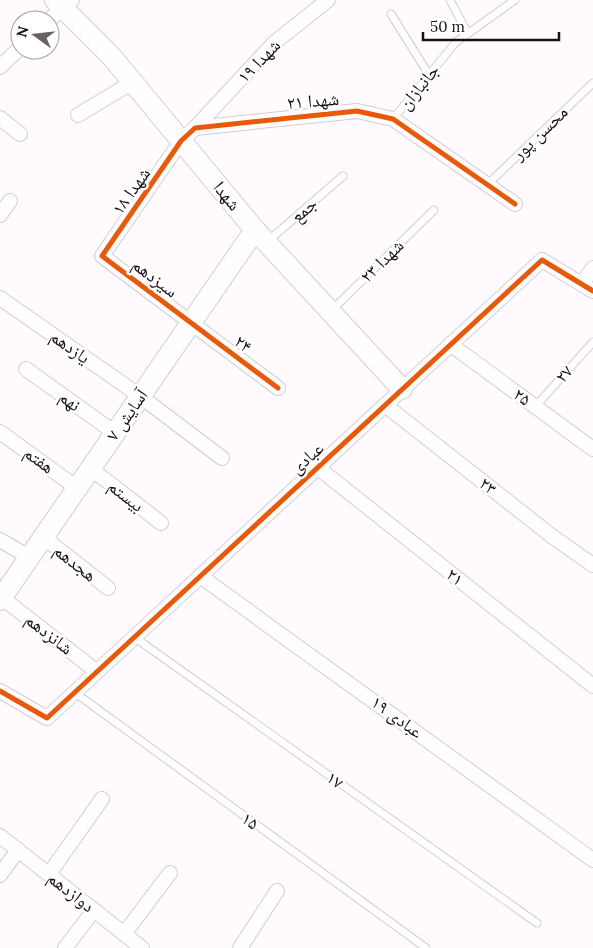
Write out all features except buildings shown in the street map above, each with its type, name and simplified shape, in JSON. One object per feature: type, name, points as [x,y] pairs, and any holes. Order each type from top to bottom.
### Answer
[{"type":"street","name":"شهدا ۱۹","points":[[188,135],[274,43],[328,0]]},
{"type":"street","name":"شهدا","points":[[60,7],[188,135],[261,237],[402,389]]},
{"type":"street","points":[[0,67],[10,58]]},
{"type":"street","points":[[78,115],[133,82]]},
{"type":"street","name":"شهدا ۲۱","points":[[188,135],[357,111],[393,119],[515,204]]},
{"type":"street","points":[[0,118],[20,134]]},
{"type":"street","name":"شهدا ۱۸","points":[[102,256],[188,135]]},
{"type":"street","points":[[0,215],[10,201]]},
{"type":"street","name":"آسایش ۷","points":[[1,598],[191,323],[261,237]]},
{"type":"street","name":"سیزدهم","points":[[102,256],[191,323]]},
{"type":"street","name":"عبادی","points":[[0,691],[47,718],[542,260],[587,287]]},
{"type":"street","points":[[587,287],[593,268]]},
{"type":"street","name":"یازدهم","points":[[0,298],[140,396],[222,458]]},
{"type":"street","name":"۲۴","points":[[191,323],[278,388]]},
{"type":"street","name":"۲۵","points":[[450,344],[593,449]]},
{"type":"street","name":"نهم","points":[[26,369],[115,433]]},
{"type":"street","name":"۲۳","points":[[385,406],[553,538],[593,565]]},
{"type":"street","name":"هفتم","points":[[0,432],[77,488]]},
{"type":"street","name":"۲۱","points":[[317,467],[593,686]]},
{"type":"street","name":"بیستم","points":[[90,468],[161,523]]},
{"type":"street","name":"هجدهم","points":[[43,538],[108,588]]},
{"type":"street","points":[[0,540],[29,557]]},
{"type":"street","name":"عبادی ۱۹","points":[[200,576],[593,860]]},
{"type":"street","name":"شانزدهم","points":[[1,598],[96,671]]},
{"type":"street","points":[[49,874],[102,799]]},
{"type":"street","name":"دوازدهم","points":[[0,836],[142,948]]},
{"type":"street","points":[[0,875],[18,850]]},
{"type":"street","points":[[124,934],[170,873]]},
{"type":"street","points":[[240,948],[277,891]]},
{"type":"street","points":[[65,948],[94,910]]},
{"type":"lane","points":[[450,0],[468,34]]},
{"type":"lane","name":"جانبازان","points":[[393,119],[456,42],[515,0]]},
{"type":"lane","points":[[391,14],[429,75]]},
{"type":"lane","name":"محسن پور","points":[[488,184],[593,83]]},
{"type":"lane","name":"جمع","points":[[261,237],[342,176]]},
{"type":"lane","name":"شهدا ۲۳","points":[[330,312],[434,210]]},
{"type":"lane","name":"۲۷","points":[[536,407],[593,342]]},
{"type":"lane","name":"۱۷","points":[[134,637],[537,924]]},
{"type":"lane","name":"۱۵","points":[[74,692],[426,948]]},
{"type":"cycle path","points":[[278,388],[102,256],[181,141],[195,128],[357,111],[393,119],[515,204]]},
{"type":"cycle path","points":[[0,691],[47,718],[542,260],[593,291]]}]
